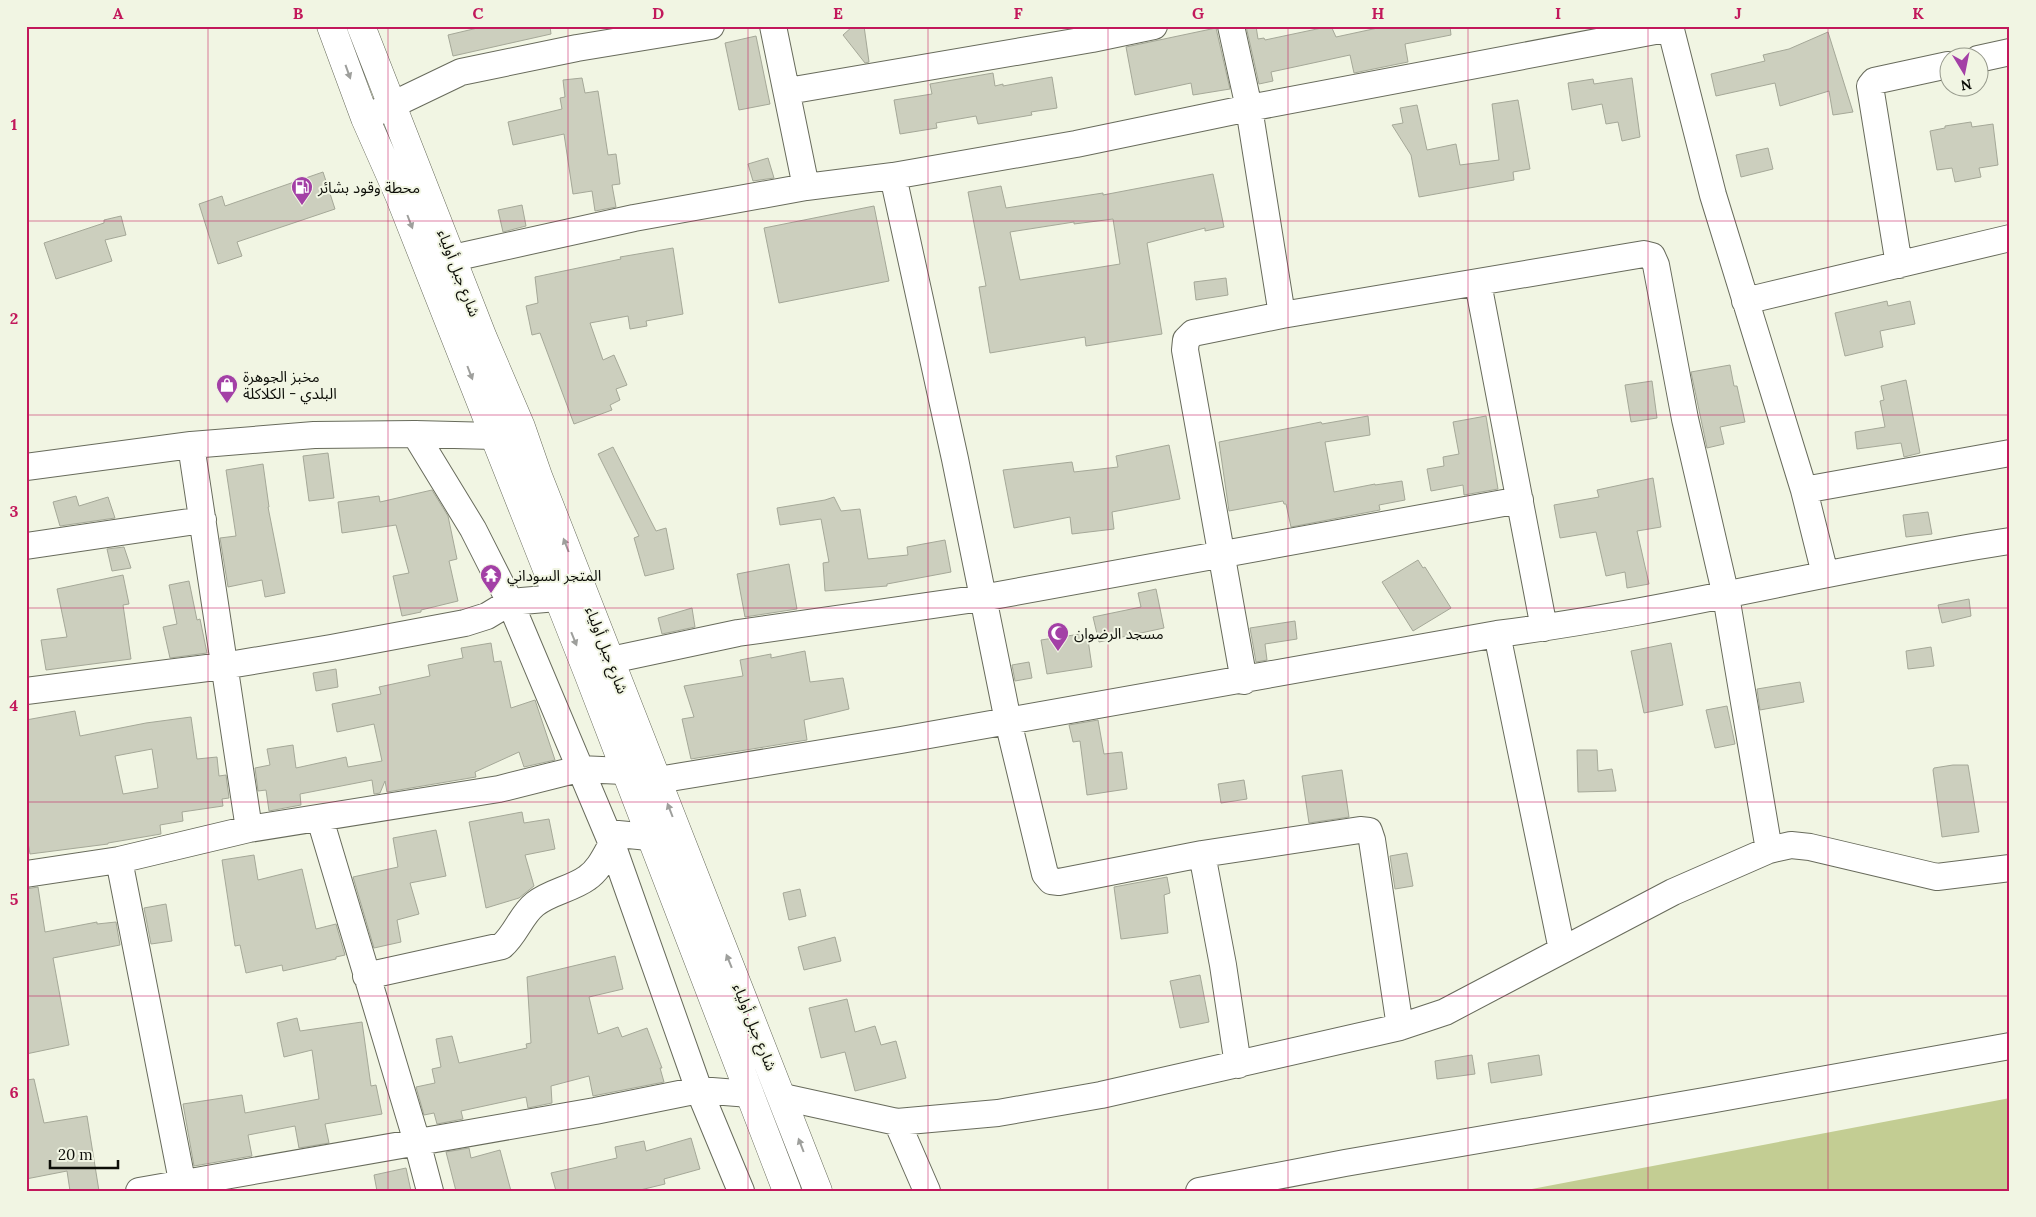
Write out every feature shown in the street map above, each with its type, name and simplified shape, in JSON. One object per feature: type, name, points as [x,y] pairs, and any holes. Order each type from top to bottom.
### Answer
[{"type":"main road","name":"شارع جبل أولياء","points":[[331,26],[365,118],[399,195],[494,436],[787,1191]]},
{"type":"main road","name":"شارع جبل أولياء","points":[[361,26],[521,427],[818,1191]]},
{"type":"street","points":[[365,118],[461,72],[577,48],[711,26]]},
{"type":"street","points":[[773,26],[788,90],[806,187]]},
{"type":"street","points":[[788,90],[1092,39],[1154,26]]},
{"type":"street","points":[[1231,26],[1249,108],[1282,315]]},
{"type":"street","points":[[453,258],[634,218],[806,187],[893,176],[1076,144],[1249,108],[1670,27],[1713,195],[1804,490],[1825,574]]},
{"type":"street","points":[[1988,57],[2010,52]]},
{"type":"street","points":[[1899,265],[1870,86],[1874,81],[1938,67]]},
{"type":"street","points":[[893,176],[955,459],[1008,721],[1045,874],[1051,881],[1059,882],[1202,854],[1360,830],[1369,831],[1372,840],[1400,1027]]},
{"type":"street","points":[[1745,301],[2010,238]]},
{"type":"street","points":[[1244,681],[1185,350],[1186,340],[1193,333],[1282,315],[1644,254],[1652,256],[1656,265],[1685,419],[1726,596],[1769,850]]},
{"type":"street","points":[[1478,283],[1544,628]]},
{"type":"street","points":[[26,467],[191,445],[314,435],[415,434],[494,436],[521,427]]},
{"type":"street","points":[[415,434],[473,529],[510,602],[612,844],[698,1090],[741,1191]]},
{"type":"street","points":[[191,445],[249,829]]},
{"type":"street","points":[[1804,490],[2010,453]]},
{"type":"street","points":[[611,660],[738,633],[982,598],[1520,500]]},
{"type":"street","points":[[26,546],[203,520]]},
{"type":"street","points":[[658,780],[1244,681],[1497,634],[1544,628],[1726,596],[1825,574],[2010,540]]},
{"type":"street","points":[[26,691],[223,666],[465,623],[487,616],[510,602],[557,598]]},
{"type":"street","points":[[1497,634],[1562,950]]},
{"type":"street","points":[[26,874],[119,860],[249,829],[499,789],[579,769],[624,771]]},
{"type":"street","points":[[320,819],[430,1191]]},
{"type":"street","points":[[366,976],[502,946],[511,938],[525,914],[536,903],[586,878],[597,869],[618,834],[649,837]]},
{"type":"street","points":[[783,1097],[897,1122],[1007,1111],[1101,1095],[1238,1066],[1400,1027],[1445,1012],[1673,892],[1769,850],[1791,845],[1810,847],[1937,877],[2010,868]]},
{"type":"street","points":[[1202,854],[1224,965],[1238,1066]]},
{"type":"street","points":[[119,860],[183,1187]]},
{"type":"street","points":[[1199,1191],[1345,1163],[2010,1046]]},
{"type":"street","points":[[139,1191],[183,1187],[698,1090],[750,1094]]},
{"type":"street","points":[[897,1122],[927,1191]]},
{"type":"green space","points":[[2010,1098],[2010,1191],[1521,1191]]},
{"type":"building","points":[[486,26],[550,26],[551,34],[453,56],[448,35]]},
{"type":"building","points":[[853,26],[864,26],[869,62],[865,63],[843,35]]},
{"type":"building","points":[[1246,26],[1256,26],[1258,39],[1264,38],[1265,40],[1331,26],[1336,37],[1387,26],[1450,26],[1451,35],[1405,44],[1408,62],[1354,73],[1350,55],[1271,72],[1273,81],[1259,84]]},
{"type":"building","points":[[1216,28],[1230,89],[1193,95],[1191,83],[1135,95],[1126,47]]},
{"type":"building","points":[[1828,32],[1853,112],[1833,115],[1829,91],[1780,106],[1775,83],[1716,96],[1711,74],[1765,61],[1763,55],[1789,49]]},
{"type":"building","points":[[756,36],[770,104],[739,110],[725,43]]},
{"type":"building","points":[[993,73],[995,86],[1052,77],[1057,108],[1031,112],[1032,115],[978,124],[976,116],[936,123],[937,128],[900,134],[894,100],[932,94],[930,84]]},
{"type":"building","points":[[582,78],[585,93],[598,91],[608,155],[616,154],[620,184],[612,185],[616,207],[595,211],[592,191],[573,194],[564,134],[513,145],[508,122],[562,109],[560,98],[565,97],[563,80]]},
{"type":"building","points":[[1632,78],[1640,137],[1622,141],[1618,122],[1606,124],[1602,104],[1572,110],[1568,83],[1593,79],[1594,84]]},
{"type":"building","points":[[1518,100],[1530,169],[1513,172],[1514,180],[1419,197],[1411,155],[1392,125],[1403,123],[1400,108],[1417,105],[1427,150],[1456,144],[1460,165],[1499,160],[1492,104]]},
{"type":"building","points":[[1971,122],[1972,127],[1993,124],[1998,165],[1979,168],[1981,177],[1955,182],[1952,168],[1937,170],[1930,131],[1945,128],[1945,126]]},
{"type":"building","points":[[1768,148],[1773,169],[1741,177],[1736,155]]},
{"type":"building","points":[[768,158],[774,178],[753,181],[748,164]]},
{"type":"building","points":[[323,172],[335,209],[237,242],[242,256],[218,264],[199,204],[222,196],[225,206]]},
{"type":"building","points":[[1213,174],[1224,227],[1205,231],[1205,228],[1147,243],[1162,334],[1086,346],[1085,337],[990,353],[979,287],[986,286],[968,192],[1001,186],[1006,208],[1103,193],[1103,195]],"holes":[[[1113,219],[1120,264],[1020,280],[1010,232],[1074,222],[1074,224]]]},
{"type":"building","points":[[522,205],[526,226],[503,232],[498,210]]},
{"type":"building","points":[[874,206],[889,281],[779,303],[764,228]]},
{"type":"building","points":[[121,216],[126,235],[105,240],[112,261],[56,279],[44,243],[104,223],[104,220]]},
{"type":"building","points":[[673,248],[683,314],[646,321],[647,326],[630,329],[628,316],[590,323],[603,360],[614,355],[627,385],[616,389],[620,400],[610,405],[612,410],[574,424],[540,333],[532,335],[526,306],[538,303],[535,277],[621,259],[620,257]]},
{"type":"building","points":[[1226,278],[1228,295],[1196,300],[1194,282]]},
{"type":"building","points":[[1887,301],[1888,306],[1910,301],[1915,324],[1880,331],[1883,347],[1845,356],[1835,313]]},
{"type":"building","points":[[1730,365],[1745,422],[1720,427],[1724,444],[1707,448],[1691,372]]},
{"type":"building","points":[[1906,380],[1920,453],[1904,457],[1901,443],[1857,449],[1855,432],[1885,427],[1880,401],[1884,400],[1881,386]]},
{"type":"building","points":[[1652,381],[1657,418],[1631,422],[1625,385]]},
{"type":"building","points":[[1368,416],[1370,435],[1325,442],[1334,492],[1402,481],[1405,500],[1379,505],[1380,510],[1291,527],[1286,504],[1283,501],[1229,511],[1219,442],[1321,422],[1322,424]]},
{"type":"building","points":[[1486,416],[1498,489],[1464,495],[1463,485],[1431,491],[1427,469],[1444,466],[1443,457],[1459,454],[1453,422]]},
{"type":"building","points":[[1169,445],[1180,499],[1112,512],[1114,529],[1072,534],[1070,517],[1014,528],[1003,470],[1072,462],[1074,472],[1118,467],[1116,456]]},
{"type":"building","points":[[613,447],[656,531],[666,528],[674,569],[645,576],[634,538],[639,536],[598,454]]},
{"type":"building","points":[[328,453],[334,498],[309,501],[303,456]]},
{"type":"building","points":[[263,464],[268,507],[285,593],[265,597],[262,580],[228,587],[220,538],[236,536],[226,470]]},
{"type":"building","points":[[1653,478],[1661,527],[1637,531],[1649,584],[1627,588],[1625,572],[1606,576],[1596,532],[1560,538],[1554,505],[1599,497],[1597,490]]},
{"type":"building","points":[[432,490],[448,516],[457,559],[449,561],[458,601],[402,616],[393,576],[409,573],[396,525],[342,533],[338,502],[379,496],[380,502]]},
{"type":"building","points":[[76,496],[79,506],[108,497],[115,518],[60,526],[53,502]]},
{"type":"building","points":[[834,497],[841,511],[860,509],[868,559],[908,555],[907,547],[945,540],[951,572],[887,584],[887,586],[825,591],[823,563],[829,562],[821,519],[780,525],[777,508]]},
{"type":"building","points":[[1928,512],[1932,534],[1906,537],[1903,515]]},
{"type":"building","points":[[124,547],[131,568],[112,571],[107,549]]},
{"type":"building","points":[[1418,560],[1423,568],[1425,567],[1451,608],[1413,631],[1382,582]]},
{"type":"building","points":[[789,564],[797,609],[745,617],[737,574]]},
{"type":"building","points":[[123,575],[129,604],[123,605],[131,659],[46,670],[41,640],[67,637],[57,589]]},
{"type":"building","points":[[189,581],[197,620],[200,619],[207,653],[170,658],[163,627],[177,624],[169,585]]},
{"type":"building","points":[[1156,589],[1164,628],[1099,642],[1093,617],[1141,607],[1138,593]]},
{"type":"building","points":[[1969,599],[1971,616],[1942,623],[1938,605]]},
{"type":"building","points":[[692,608],[695,627],[662,634],[658,618]]},
{"type":"building","points":[[1295,621],[1297,639],[1265,644],[1267,660],[1256,662],[1250,628]]},
{"type":"building","points":[[1087,633],[1092,667],[1047,674],[1041,640]]},
{"type":"building","points":[[491,643],[494,662],[501,661],[511,708],[535,700],[555,760],[524,767],[519,752],[475,772],[476,777],[387,792],[385,781],[380,793],[374,794],[372,780],[300,794],[301,805],[269,811],[266,790],[258,791],[255,768],[270,765],[267,749],[293,745],[296,768],[346,757],[348,767],[382,761],[374,724],[337,732],[332,704],[381,694],[379,687],[430,676],[428,665],[463,658],[461,648]]},
{"type":"building","points":[[1671,643],[1683,705],[1644,713],[1631,651]]},
{"type":"building","points":[[1931,647],[1934,666],[1908,669],[1906,651]]},
{"type":"building","points":[[805,651],[810,682],[843,678],[849,709],[804,720],[807,740],[691,759],[682,719],[694,717],[684,686],[743,676],[740,660],[771,654],[771,658]]},
{"type":"building","points":[[1029,662],[1032,678],[1015,681],[1012,665]]},
{"type":"building","points":[[336,669],[338,687],[316,691],[313,673]]},
{"type":"building","points":[[1800,682],[1804,702],[1760,710],[1757,689]]},
{"type":"building","points":[[1727,706],[1735,744],[1715,748],[1706,710]]},
{"type":"building","points":[[75,711],[80,736],[146,723],[191,717],[197,759],[217,757],[219,776],[226,775],[229,798],[222,799],[223,806],[182,812],[183,821],[160,825],[161,834],[108,844],[30,854],[26,831],[26,720]],"holes":[[[152,749],[158,788],[123,794],[115,756]]]},
{"type":"building","points":[[1098,720],[1104,754],[1122,752],[1127,789],[1087,795],[1080,741],[1073,742],[1069,725]]},
{"type":"building","points":[[1577,750],[1597,750],[1598,771],[1612,769],[1616,791],[1578,792]]},
{"type":"building","points":[[1968,765],[1979,832],[1942,837],[1933,770],[1934,768]]},
{"type":"building","points":[[1342,770],[1349,817],[1309,823],[1302,776]]},
{"type":"building","points":[[1244,780],[1247,799],[1221,803],[1218,784]]},
{"type":"building","points":[[522,812],[524,823],[549,819],[555,849],[525,855],[534,886],[519,898],[486,908],[469,822]]},
{"type":"building","points":[[436,830],[446,876],[410,883],[419,914],[397,920],[401,942],[374,948],[353,877],[398,867],[393,838]]},
{"type":"building","points":[[1407,853],[1413,886],[1395,889],[1390,856]]},
{"type":"building","points":[[254,855],[258,880],[302,869],[316,929],[336,924],[345,955],[336,957],[336,959],[283,971],[282,965],[246,973],[240,945],[235,946],[222,860]]},
{"type":"building","points":[[1167,877],[1170,893],[1164,895],[1168,933],[1121,939],[1114,887]]},
{"type":"building","points":[[38,887],[45,932],[97,922],[97,924],[116,922],[120,945],[53,958],[69,1045],[26,1054],[26,889]]},
{"type":"building","points":[[800,889],[806,916],[789,920],[783,893]]},
{"type":"building","points":[[166,904],[172,941],[151,944],[144,908]]},
{"type":"building","points":[[835,937],[841,961],[804,970],[798,947]]},
{"type":"building","points":[[615,956],[623,989],[589,997],[598,1034],[618,1027],[622,1037],[647,1028],[662,1068],[660,1068],[664,1082],[593,1096],[589,1076],[551,1086],[552,1103],[528,1108],[526,1097],[461,1111],[463,1119],[437,1124],[434,1113],[424,1115],[416,1087],[435,1083],[432,1069],[441,1067],[436,1039],[452,1036],[459,1063],[527,1048],[526,1044],[531,1043],[527,977]]},
{"type":"building","points":[[1200,975],[1209,1022],[1180,1028],[1170,981]]},
{"type":"building","points":[[847,999],[855,1032],[875,1026],[881,1045],[896,1041],[906,1078],[855,1091],[845,1052],[821,1058],[809,1008]]},
{"type":"building","points":[[297,1018],[300,1031],[362,1022],[371,1086],[376,1085],[382,1114],[325,1124],[329,1143],[299,1148],[295,1126],[248,1135],[252,1156],[194,1166],[183,1104],[242,1095],[245,1113],[319,1099],[312,1050],[284,1057],[277,1023]]},
{"type":"building","points":[[1472,1055],[1475,1074],[1437,1079],[1435,1061]]},
{"type":"building","points":[[1539,1055],[1542,1075],[1491,1083],[1488,1063]]},
{"type":"building","points":[[34,1079],[44,1123],[87,1116],[99,1191],[70,1191],[67,1171],[26,1179],[26,1080]]},
{"type":"building","points":[[691,1138],[700,1169],[664,1179],[665,1184],[636,1191],[556,1191],[551,1173],[617,1158],[615,1147],[644,1141],[646,1151]]},
{"type":"building","points":[[469,1148],[471,1158],[500,1150],[511,1191],[456,1191],[446,1152]]},
{"type":"building","points":[[406,1168],[411,1191],[377,1191],[374,1175]]},
{"type":"place","name":"محطة وقود بشائر","points":[[302,206]]},
{"type":"place","name":"مخبز الجوهرة البلدي - الكلاكلة","points":[[227,404]]},
{"type":"place","name":"المتجر السوداني","points":[[491,594]]},
{"type":"place","name":"مسجد الرضوان","points":[[1058,652]]}]
